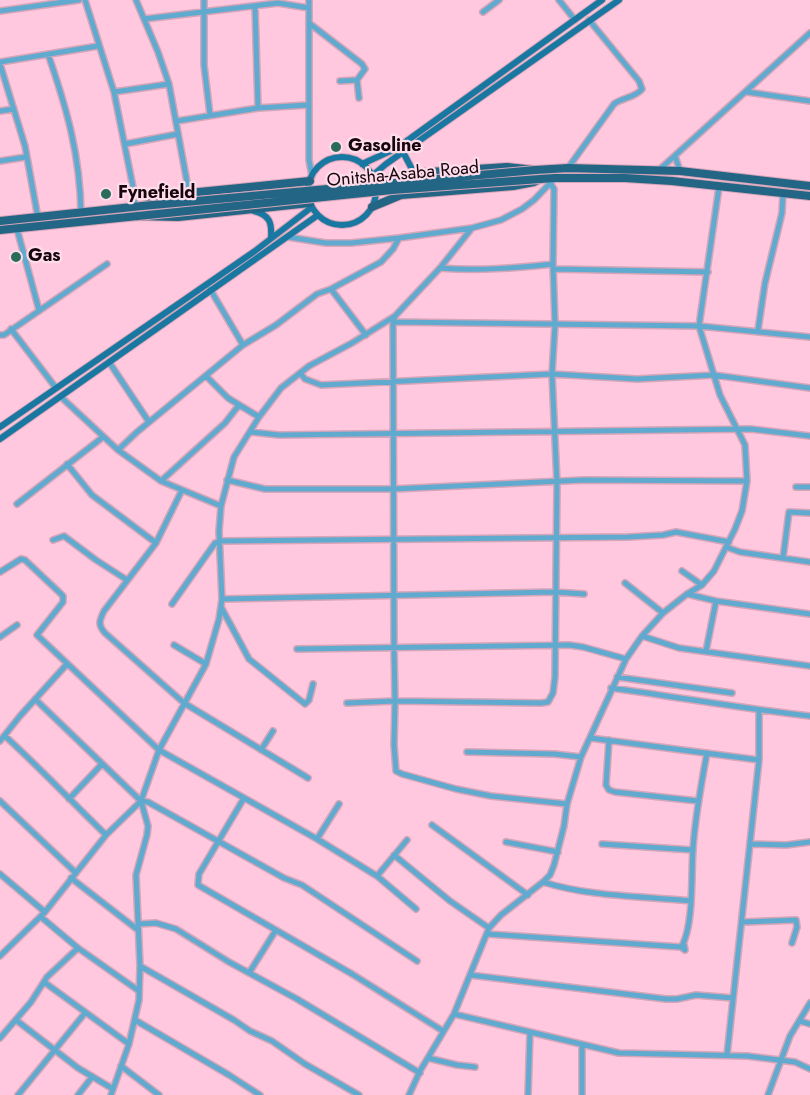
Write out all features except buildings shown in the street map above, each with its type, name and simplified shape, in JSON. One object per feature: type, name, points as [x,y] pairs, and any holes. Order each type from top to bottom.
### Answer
[{"type":"highway","points":[[373,178],[507,166],[535,170]]},
{"type":"highway","points":[[0,221],[568,168],[680,171],[810,186]]},
{"type":"highway","name":"Onitsha-Asaba Road","points":[[0,230],[392,190],[540,179],[552,181],[625,178],[810,196]]},
{"type":"highway","points":[[138,207],[189,193],[311,179]]},
{"type":"highway","points":[[372,207],[401,195],[513,186],[540,179]]},
{"type":"highway","points":[[768,180],[769,191]]},
{"type":"highway","points":[[138,216],[178,217],[311,205]]},
{"type":"highway","points":[[69,215],[71,224]]},
{"type":"main road","points":[[362,164],[397,148],[602,0]]},
{"type":"main road","points":[[373,178],[386,164],[619,0]]},
{"type":"main road","points":[[403,152],[414,173]]},
{"type":"main road","points":[[348,158],[362,164],[373,178],[376,196],[372,207],[362,218],[348,224],[332,223],[318,215],[311,205],[309,191],[311,179],[319,168],[332,159],[348,158]]},
{"type":"main road","points":[[0,439],[210,289],[311,205]]},
{"type":"main road","points":[[250,210],[267,215],[271,222],[271,238]]},
{"type":"main road","points":[[0,428],[240,264],[288,237],[318,215]]},
{"type":"street","points":[[0,11],[79,0]]},
{"type":"street","points":[[85,0],[114,92],[138,207]]},
{"type":"street","points":[[136,0],[169,84],[189,193]]},
{"type":"street","points":[[204,0],[204,65],[210,115]]},
{"type":"street","points":[[309,0],[308,105],[311,179]]},
{"type":"street","points":[[483,12],[499,0]]},
{"type":"street","points":[[559,0],[575,20]]},
{"type":"street","points":[[144,19],[278,3],[309,8]]},
{"type":"street","points":[[255,6],[258,108]]},
{"type":"street","points":[[568,168],[614,104],[620,99],[634,96],[642,88],[639,81],[589,20]]},
{"type":"street","points":[[309,23],[362,64],[365,69],[357,80],[359,98]]},
{"type":"street","points":[[658,171],[810,33]]},
{"type":"street","points":[[38,218],[26,157],[0,63],[98,46]]},
{"type":"street","points":[[48,54],[64,99],[77,154],[81,214]]},
{"type":"street","points":[[340,81],[357,80]]},
{"type":"street","points":[[114,92],[169,84]]},
{"type":"street","points":[[747,92],[810,101]]},
{"type":"street","points":[[177,121],[258,108],[308,105]]},
{"type":"street","points":[[0,111],[14,109]]},
{"type":"street","points":[[125,144],[178,134]]},
{"type":"street","points":[[675,156],[680,171]]},
{"type":"street","points":[[0,161],[26,157]]},
{"type":"street","points":[[288,237],[334,243],[399,238],[472,228],[514,214],[534,200],[552,181]]},
{"type":"street","points":[[347,703],[548,702],[553,693],[557,483],[552,374],[555,325],[554,189],[552,181]]},
{"type":"street","points":[[409,1095],[454,1014],[488,931],[501,915],[543,882],[554,865],[567,804],[581,757],[626,659],[642,636],[663,614],[702,585],[714,571],[741,511],[747,481],[745,445],[720,395],[699,326],[719,187]]},
{"type":"street","points":[[758,330],[765,283],[782,213],[783,193]]},
{"type":"street","points":[[0,956],[43,915],[106,835],[141,801],[159,750],[206,664],[222,599],[219,531],[221,506],[234,457],[259,417],[281,388],[309,366],[394,319],[472,228]]},
{"type":"street","points":[[17,229],[39,310]]},
{"type":"street","points":[[118,450],[243,345],[276,325],[317,294],[332,290],[381,262],[399,238]]},
{"type":"street","points":[[0,335],[107,264]]},
{"type":"street","points":[[440,268],[503,270],[554,266],[708,272]]},
{"type":"street","points":[[210,289],[243,345]]},
{"type":"street","points":[[332,290],[366,334]]},
{"type":"street","points":[[394,319],[555,325],[699,326],[758,330],[810,337]]},
{"type":"street","points":[[394,319],[393,540],[396,771],[456,789],[491,796],[567,804]]},
{"type":"street","points":[[11,329],[56,388]]},
{"type":"street","points":[[109,362],[149,422]]},
{"type":"street","points":[[300,373],[305,379],[321,385],[552,374],[637,378],[714,375],[810,388]]},
{"type":"street","points":[[206,376],[239,405],[259,417]]},
{"type":"street","points":[[61,397],[118,450],[161,481],[221,506]]},
{"type":"street","points":[[161,481],[225,423],[239,405]]},
{"type":"street","points":[[251,432],[279,435],[751,429],[810,436]]},
{"type":"street","points":[[17,504],[103,437]]},
{"type":"street","points":[[67,464],[92,495],[156,543]]},
{"type":"street","points":[[227,480],[260,489],[393,489],[584,480],[747,481]]},
{"type":"street","points":[[796,487],[810,487]]},
{"type":"street","points":[[182,490],[156,543],[104,611],[99,625],[184,704],[308,778]]},
{"type":"street","points":[[783,558],[789,513],[792,511],[810,513]]},
{"type":"street","points":[[172,604],[215,543],[221,542],[628,537],[676,532],[727,544],[740,552],[810,562]]},
{"type":"street","points":[[53,540],[64,536],[127,580]]},
{"type":"street","points":[[0,572],[21,559],[24,560],[63,597],[63,602],[37,635],[159,750],[317,839],[377,876],[416,909]]},
{"type":"street","points":[[682,571],[702,585]]},
{"type":"street","points":[[625,583],[663,614]]},
{"type":"street","points":[[222,599],[555,592],[584,594]]},
{"type":"street","points":[[687,594],[716,601],[810,614]]},
{"type":"street","points":[[706,651],[716,601]]},
{"type":"street","points":[[221,607],[251,662],[305,704],[309,700],[313,684]]},
{"type":"street","points":[[0,637],[17,625]]},
{"type":"street","points":[[642,636],[679,648],[810,666]]},
{"type":"street","points":[[174,645],[206,664]]},
{"type":"street","points":[[297,649],[554,646],[583,647],[626,659]]},
{"type":"street","points":[[0,741],[67,664]]},
{"type":"street","points":[[617,677],[732,693]]},
{"type":"street","points":[[611,688],[759,711],[810,716]]},
{"type":"street","points":[[16,1020],[112,1092],[129,1044],[139,991],[136,875],[148,826],[141,801],[35,699]]},
{"type":"street","points":[[727,1055],[759,760],[759,711]]},
{"type":"street","points":[[261,750],[273,731]]},
{"type":"street","points":[[6,736],[106,835]]},
{"type":"street","points":[[590,738],[759,760]]},
{"type":"street","points":[[609,740],[606,785],[609,790],[698,801]]},
{"type":"street","points":[[467,752],[555,754],[581,757]]},
{"type":"street","points":[[394,855],[488,931],[682,946],[691,901],[698,801],[707,753]]},
{"type":"street","points":[[69,799],[102,764]]},
{"type":"street","points":[[244,798],[199,874],[198,885],[352,974],[443,1031]]},
{"type":"street","points":[[0,801],[76,873]]},
{"type":"street","points":[[141,801],[148,802],[284,878],[302,885],[417,961]]},
{"type":"street","points":[[317,839],[339,804]]},
{"type":"street","points":[[432,825],[528,895]]},
{"type":"street","points":[[377,876],[407,840]]},
{"type":"street","points":[[506,842],[558,852]]},
{"type":"street","points":[[751,844],[786,845],[810,842]]},
{"type":"street","points":[[602,844],[693,850]]},
{"type":"street","points":[[0,874],[78,948],[139,991]]},
{"type":"street","points":[[71,878],[138,927],[156,923],[176,929],[420,1073]]},
{"type":"street","points":[[543,882],[583,891],[691,901]]},
{"type":"street","points":[[742,922],[796,920],[797,927],[792,943]]},
{"type":"street","points":[[249,973],[276,930]]},
{"type":"street","points":[[0,944],[6,950]]},
{"type":"street","points":[[0,1038],[31,1002],[51,972],[78,948]]},
{"type":"street","points":[[140,966],[250,1031],[272,1041],[305,1064],[359,1095]]},
{"type":"street","points":[[470,975],[666,999],[696,995],[734,998]]},
{"type":"street","points":[[44,982],[129,1044]]},
{"type":"street","points":[[768,1095],[790,1036],[810,1003]]},
{"type":"street","points":[[18,1095],[85,1013]]},
{"type":"street","points":[[454,1014],[619,1053],[727,1055],[795,1062],[810,1069]]},
{"type":"street","points":[[135,1020],[229,1074],[260,1095]]},
{"type":"street","points":[[800,1021],[810,1024]]},
{"type":"street","points":[[528,1095],[530,1032]]},
{"type":"street","points":[[582,1045],[582,1095]]},
{"type":"street","points":[[428,1058],[475,1067]]},
{"type":"street","points":[[121,1066],[159,1095]]},
{"type":"street","points":[[78,1095],[92,1077]]},
{"type":"place","name":"Gasoline","points":[[336,147]]},
{"type":"place","name":"Fynefield","points":[[106,194]]},
{"type":"place","name":"Gas","points":[[16,257]]}]
